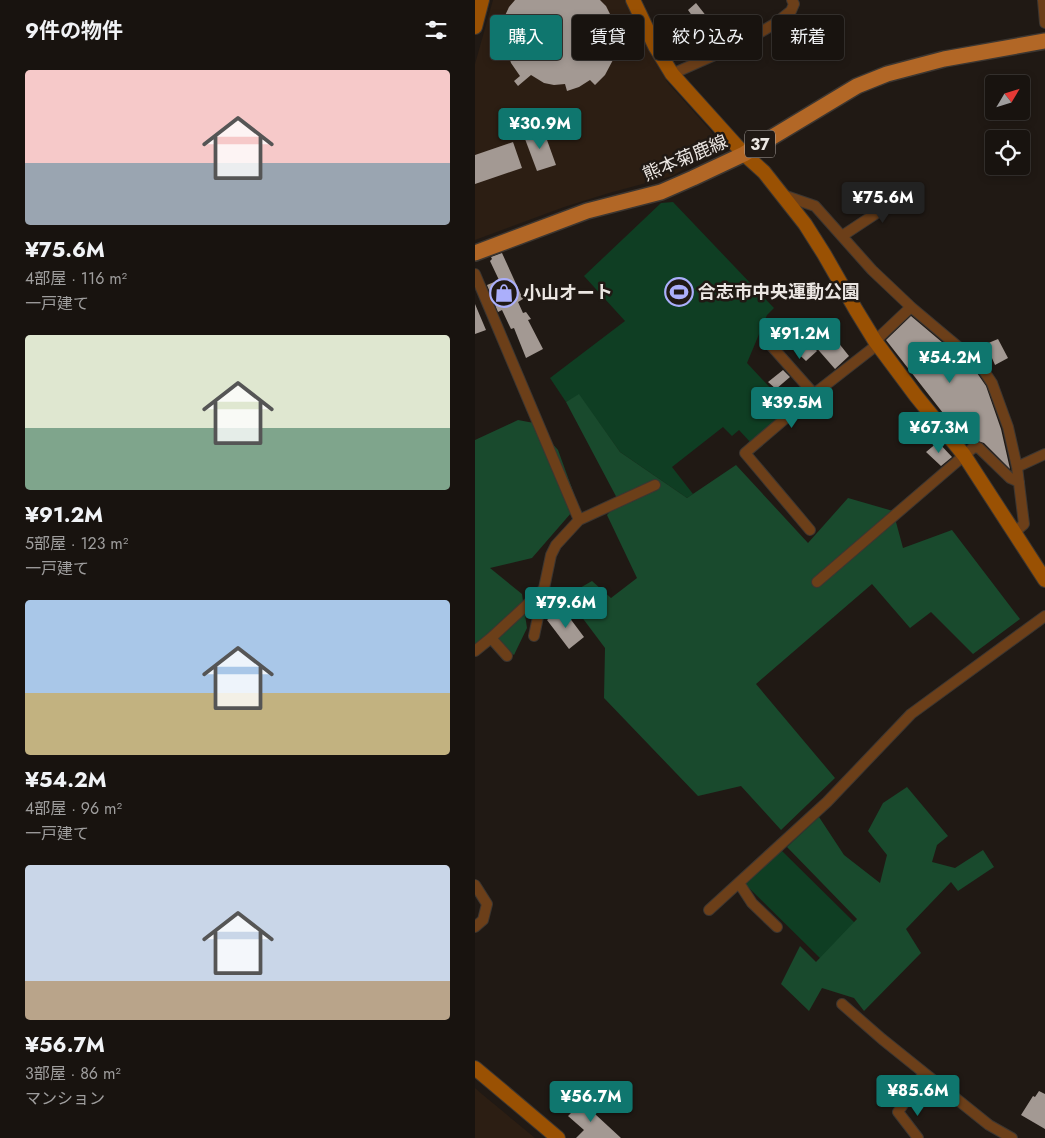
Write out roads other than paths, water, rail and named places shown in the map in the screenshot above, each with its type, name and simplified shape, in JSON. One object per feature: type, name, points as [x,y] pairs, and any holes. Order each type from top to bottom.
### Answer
[{"type":"main road","name":"熊本菊鹿線","points":[[475,253],[587,211],[661,192],[744,154],[857,86],[887,74],[944,59],[1045,41]]},
{"type":"street","points":[[475,27],[482,0]]},
{"type":"street","points":[[633,0],[655,46],[672,74],[744,154],[764,172],[805,224],[825,254],[875,341],[916,396],[964,455],[1045,580]]},
{"type":"street","points":[[672,74],[742,43],[776,23],[791,11],[793,0]]},
{"type":"street","points":[[1043,0],[1045,23]]},
{"type":"street","points":[[842,236],[910,191]]},
{"type":"street","points":[[782,194],[815,206],[872,270],[911,307],[980,365],[992,383],[1008,426],[1017,467],[1025,524],[1015,532]]},
{"type":"street","points":[[475,274],[579,520]]},
{"type":"street","points":[[810,530],[745,454],[814,394],[873,348],[875,341],[911,307]]},
{"type":"street","points":[[767,341],[814,394]]},
{"type":"street","points":[[817,582],[974,447],[979,448],[1010,478],[1019,482]]},
{"type":"street","points":[[1017,467],[1045,454]]},
{"type":"street","points":[[534,636],[551,556],[556,545],[579,520],[655,485]]},
{"type":"street","points":[[475,651],[544,589]]},
{"type":"street","points":[[709,910],[827,802],[911,714],[1045,616]]},
{"type":"street","points":[[491,638],[507,656]]},
{"type":"street","points":[[739,883],[753,903],[777,927]]},
{"type":"street","points":[[475,885],[487,904],[483,920],[475,927]]},
{"type":"street","points":[[842,1004],[882,1039],[989,1125],[1011,1138]]},
{"type":"street","points":[[475,1068],[558,1138]]},
{"type":"street","points":[[918,1138],[898,1112],[924,1073]]},
{"type":"place","name":"合志市中央運動公園","points":[[679,292]]},
{"type":"place","name":"小山オート","points":[[504,293]]}]
